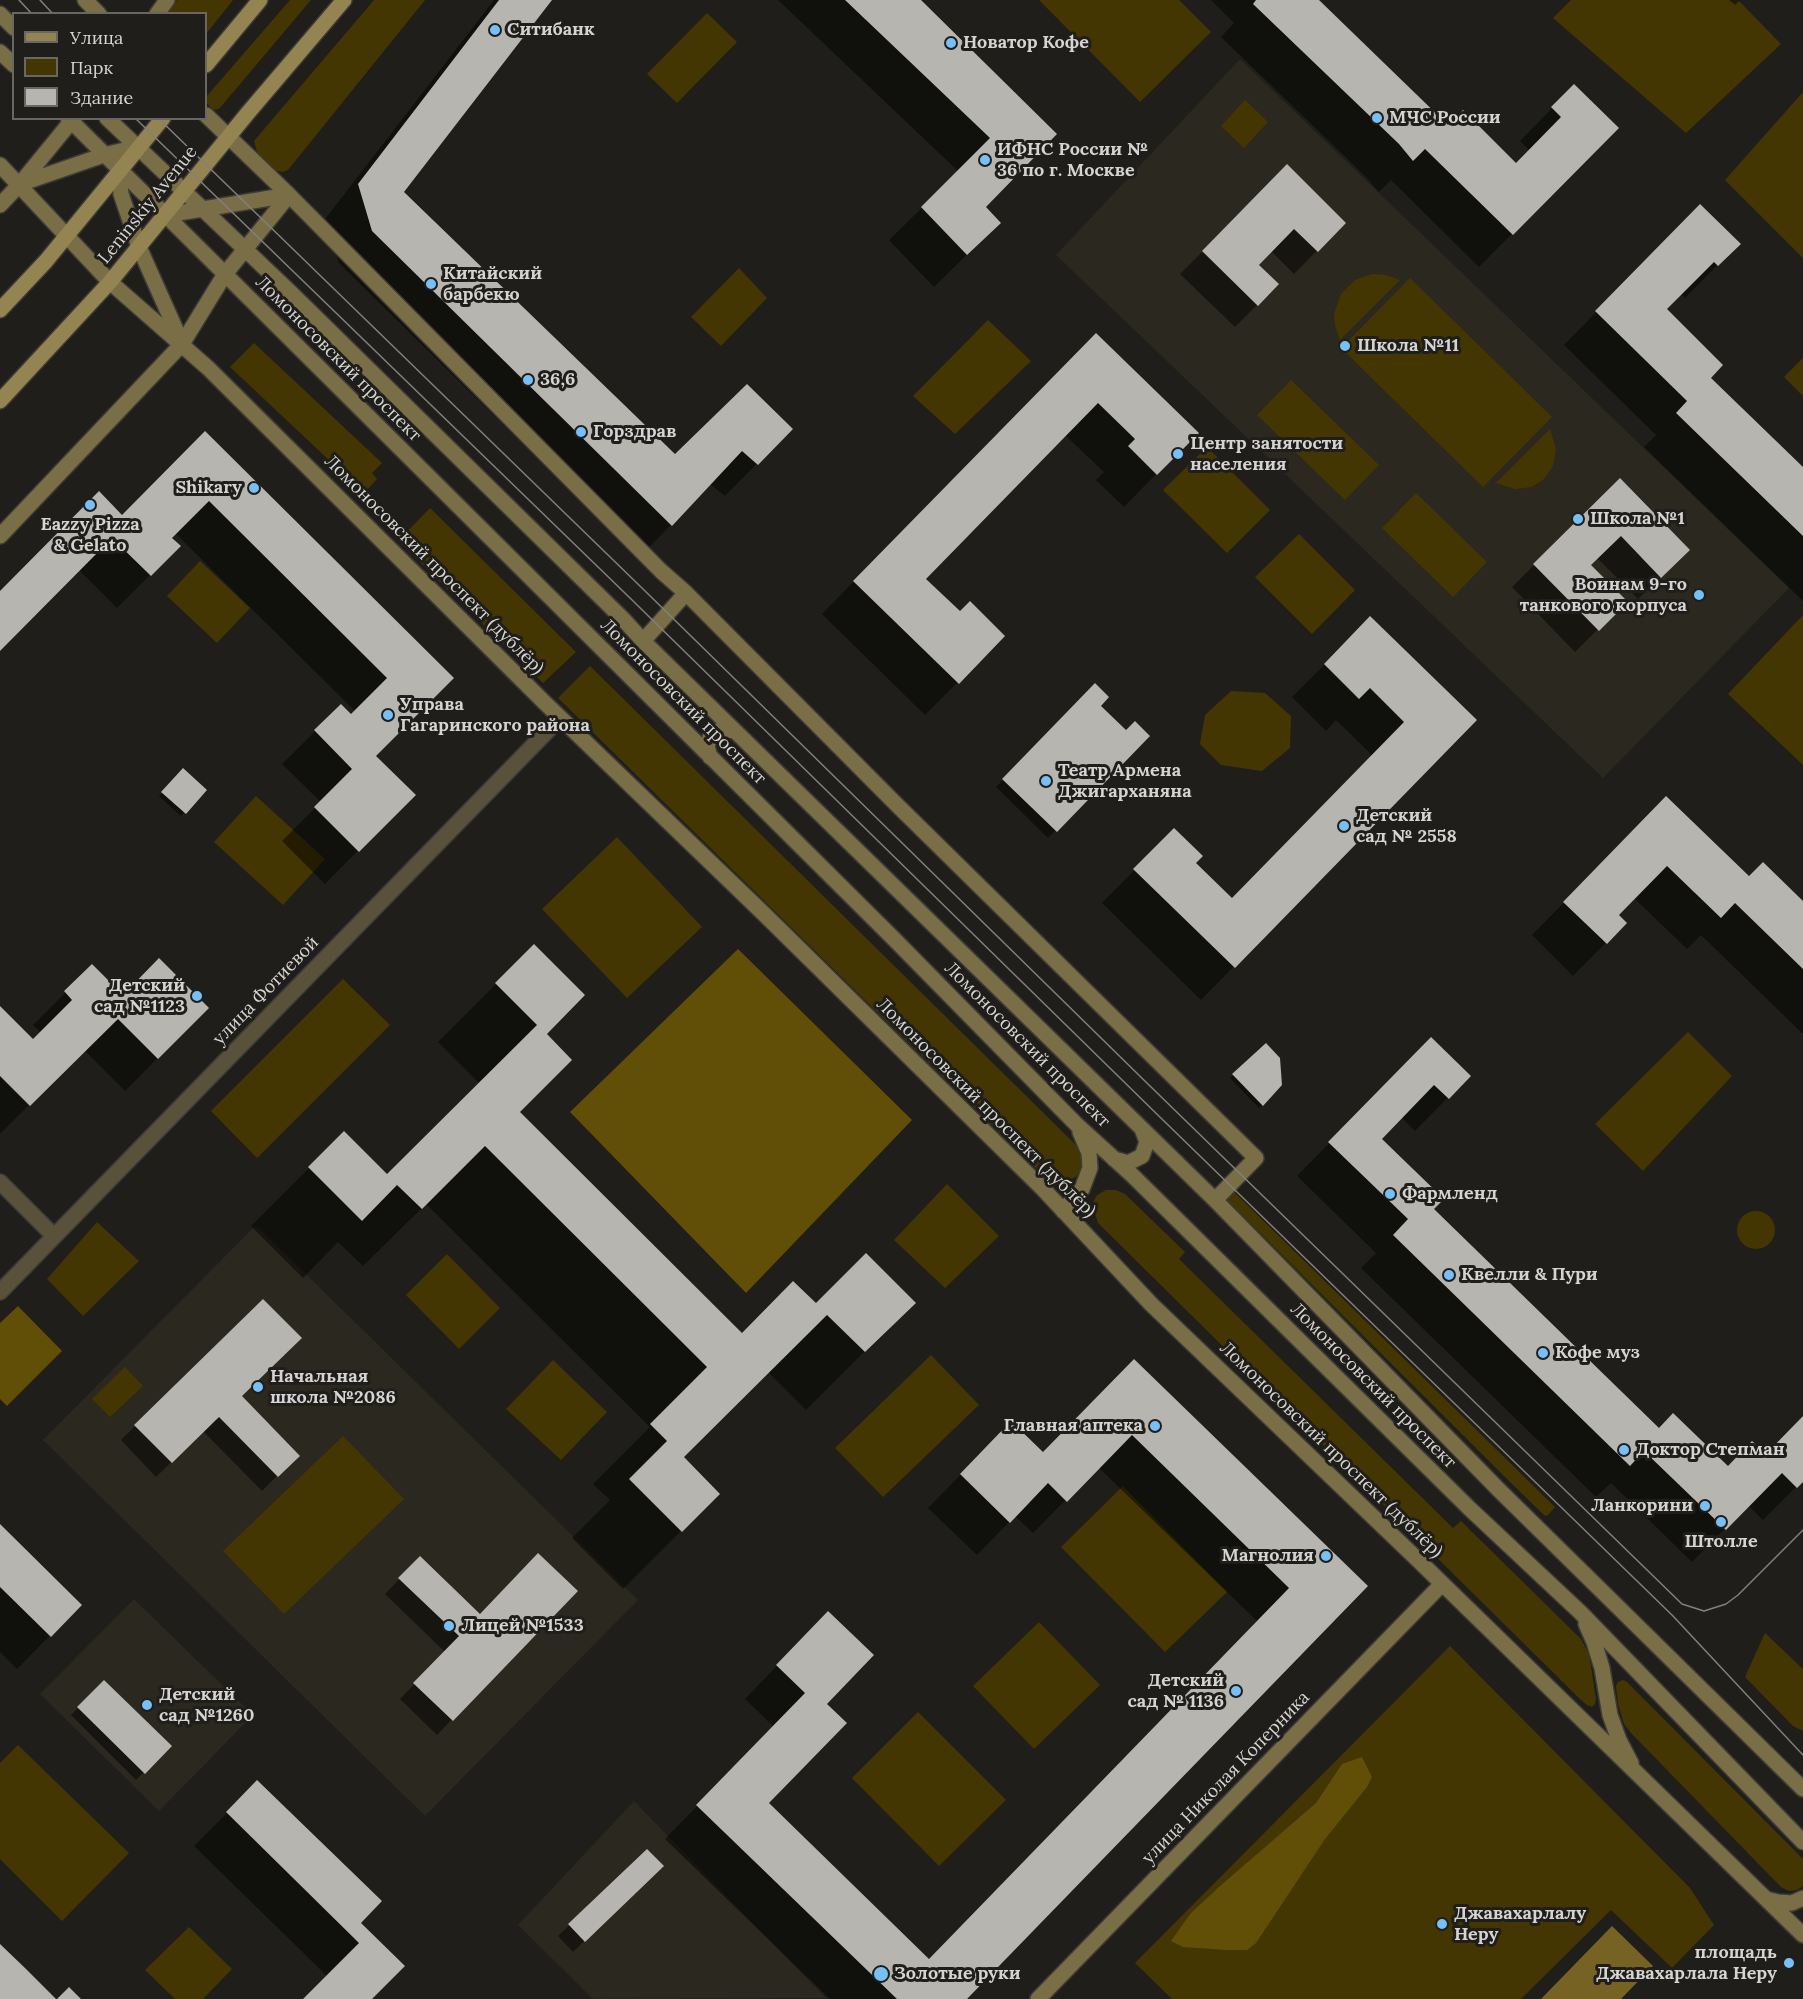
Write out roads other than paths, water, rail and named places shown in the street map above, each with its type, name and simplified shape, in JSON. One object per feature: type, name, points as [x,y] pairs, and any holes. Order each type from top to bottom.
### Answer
[{"type":"main road","points":[[207,64],[260,0]]},
{"type":"main road","name":"Leninskiy Avenue","points":[[0,401],[110,282],[344,0]]},
{"type":"main road","points":[[0,310],[46,261],[161,120]]},
{"type":"street","points":[[85,0],[97,12]]},
{"type":"street","points":[[0,14],[12,26]]},
{"type":"street","points":[[0,52],[12,63]]},
{"type":"street","points":[[207,117],[289,195],[661,571],[686,593],[897,805],[1256,1158],[1215,1200]]},
{"type":"street","points":[[0,205],[20,184],[71,120]]},
{"type":"street","name":"Ломоносовский проспект","points":[[71,120],[895,940],[1077,1125],[1469,1508],[1581,1613],[1803,1842]]},
{"type":"street","name":"Ломоносовский проспект","points":[[109,120],[245,249],[1215,1200],[1499,1490],[1803,1789]]},
{"type":"street","points":[[20,184],[104,155],[137,147]]},
{"type":"street","points":[[0,165],[110,282]]},
{"type":"street","points":[[119,170],[121,194],[139,247],[182,344]]},
{"type":"street","points":[[165,215],[289,195]]},
{"type":"street","points":[[0,536],[182,344],[225,274],[289,195]]},
{"type":"street","name":"Ломоносовский проспект (дублёр)","points":[[110,282],[182,344],[560,718],[763,913],[1063,1211],[1151,1304],[1763,1898]]},
{"type":"street","points":[[643,641],[686,593]]},
{"type":"street","name":"улица Фотиевой","points":[[0,1292],[560,718]]},
{"type":"street","points":[[710,757],[707,746],[711,735],[722,729],[735,731]]},
{"type":"street","points":[[1063,1211],[1082,1189],[1090,1168],[1089,1153],[1077,1125]]},
{"type":"street","points":[[1114,1159],[1128,1163],[1142,1156],[1147,1142],[1142,1129]]},
{"type":"street","points":[[0,1182],[54,1236]]},
{"type":"street","name":"улица Николая Коперника","points":[[1038,1999],[1442,1584]]},
{"type":"street","points":[[1581,1613],[1594,1642],[1602,1668],[1611,1715],[1619,1740],[1636,1774]]},
{"type":"street","points":[[1763,1898],[1792,1903],[1803,1898]]},
{"type":"street","points":[[1763,1898],[1803,1935]]},
{"type":"tram line","points":[[19,0],[30,12]]},
{"type":"tram line","points":[[40,0],[51,12]]},
{"type":"tram line","points":[[137,120],[1672,1615],[1803,1755]]},
{"type":"tram line","points":[[160,120],[1682,1604],[1704,1611],[1726,1604],[1738,1595],[1803,1530]]},
{"type":"place","name":"Ситибанк","points":[[495,30]]},
{"type":"place","name":"Новатор Кофе","points":[[951,43]]},
{"type":"place","name":"МЧС России","points":[[1377,118]]},
{"type":"place","name":"ИФНС России № 36 по г. Москве","points":[[985,160]]},
{"type":"place","name":"Китайский барбекю","points":[[431,284]]},
{"type":"place","name":"Школа №11","points":[[1345,346]]},
{"type":"place","name":"36,6","points":[[528,380]]},
{"type":"place","name":"Горздрав","points":[[581,432]]},
{"type":"place","name":"Центр занятости населения","points":[[1178,454]]},
{"type":"place","name":"Shikary","points":[[254,488]]},
{"type":"place","name":"Eazzy Pizza & Gelato","points":[[90,505]]},
{"type":"place","name":"Школа №1","points":[[1578,519]]},
{"type":"place","name":"Воинам 9-го танкового корпуса","points":[[1699,595]]},
{"type":"place","name":"Управа Гагаринского района","points":[[388,715]]},
{"type":"place","name":"Театр Армена Джигарханяна","points":[[1046,781]]},
{"type":"place","name":"Детский сад № 2558","points":[[1344,826]]},
{"type":"place","name":"Детский сад №1123","points":[[197,996]]},
{"type":"place","name":"Фармленд","points":[[1390,1194]]},
{"type":"place","name":"Квелли & Пури","points":[[1449,1275]]},
{"type":"place","name":"Кофе муз","points":[[1543,1353]]},
{"type":"place","name":"Начальная школа №2086","points":[[258,1387]]},
{"type":"place","name":"Главная аптека","points":[[1155,1426]]},
{"type":"place","name":"Доктор Степман","points":[[1624,1450]]},
{"type":"place","name":"Ланкорини","points":[[1705,1506]]},
{"type":"place","name":"Штолле","points":[[1721,1522]]},
{"type":"place","name":"Магнолия","points":[[1326,1556]]},
{"type":"place","name":"Лицей №1533","points":[[449,1626]]},
{"type":"place","name":"Детский сад № 1136","points":[[1236,1691]]},
{"type":"place","name":"Детский сад №1260","points":[[147,1705]]},
{"type":"place","name":"Джавахарлалу Неру","points":[[1442,1924]]},
{"type":"place","name":"площадь Джавахарлала Неру","points":[[1789,1963]]},
{"type":"place","name":"Золотые руки","points":[[881,1974]]}]
